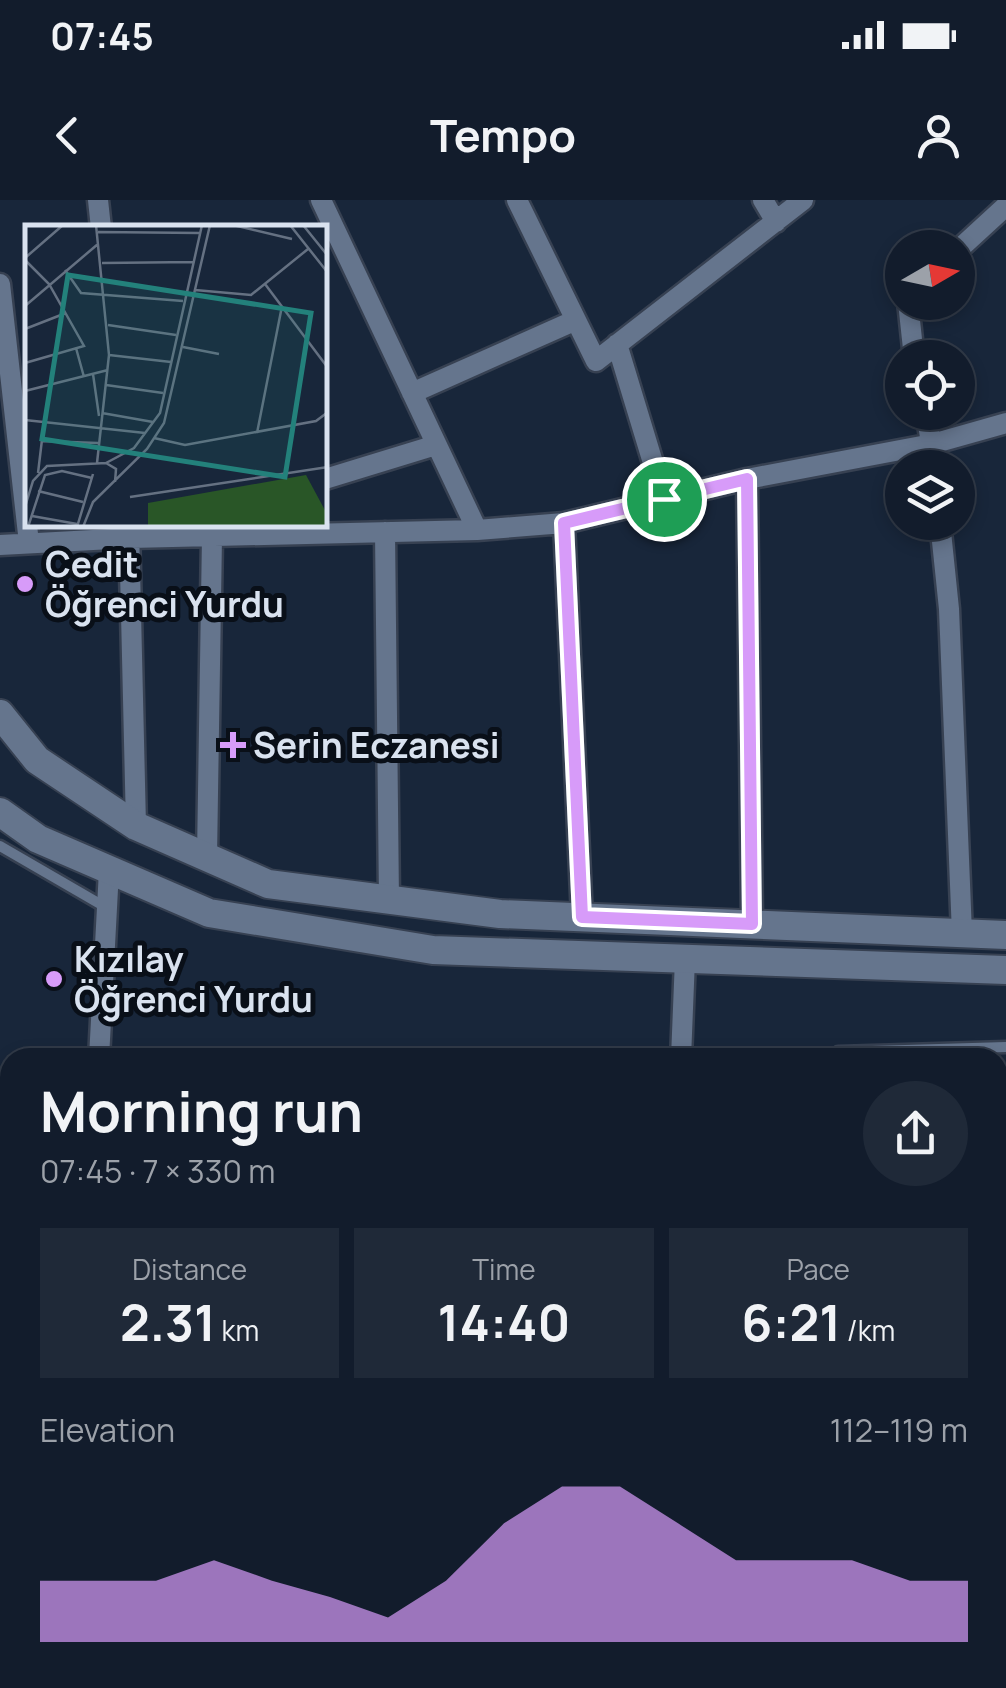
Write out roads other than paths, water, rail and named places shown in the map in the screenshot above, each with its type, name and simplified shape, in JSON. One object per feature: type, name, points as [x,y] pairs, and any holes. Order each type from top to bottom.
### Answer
[{"type":"main road","points":[[0,714],[36,760],[136,826],[268,884],[500,914],[1006,935]]},
{"type":"main road","points":[[0,812],[38,839],[208,913],[433,950],[1006,970]]},
{"type":"street","points":[[98,200],[101,225]]},
{"type":"street","points":[[321,200],[477,530]]},
{"type":"street","points":[[517,200],[596,361],[803,200]]},
{"type":"street","points":[[763,200],[776,222]]},
{"type":"street","points":[[975,234],[1006,206]]},
{"type":"street","points":[[0,284],[25,507]]},
{"type":"street","points":[[412,393],[576,320]]},
{"type":"street","points":[[617,344],[664,499]]},
{"type":"street","points":[[0,546],[129,531],[212,536],[477,530],[564,523],[747,479],[932,444],[1006,423]]},
{"type":"street","points":[[929,430],[932,450]]},
{"type":"street","points":[[328,477],[436,445]]},
{"type":"street","points":[[747,479],[752,924]]},
{"type":"street","points":[[564,523],[582,917]]},
{"type":"street","points":[[27,528],[29,543]]},
{"type":"street","points":[[129,531],[136,826]]},
{"type":"street","points":[[386,532],[389,900]]},
{"type":"street","points":[[207,857],[212,536]]},
{"type":"street","points":[[942,540],[949,609],[962,934]]},
{"type":"street","points":[[100,1048],[110,870]]},
{"type":"street","points":[[682,1048],[686,959]]},
{"type":"lane","points":[[0,846],[107,908]]},
{"type":"lane","points":[[972,1048],[1006,1047]]},
{"type":"place","name":"Cedit Öğrenci Yurdu","points":[[25,584]]},
{"type":"place","name":"Serin Eczanesi","points":[[233,745]]},
{"type":"place","name":"Kızılay Öğrenci Yurdu","points":[[54,979]]}]
